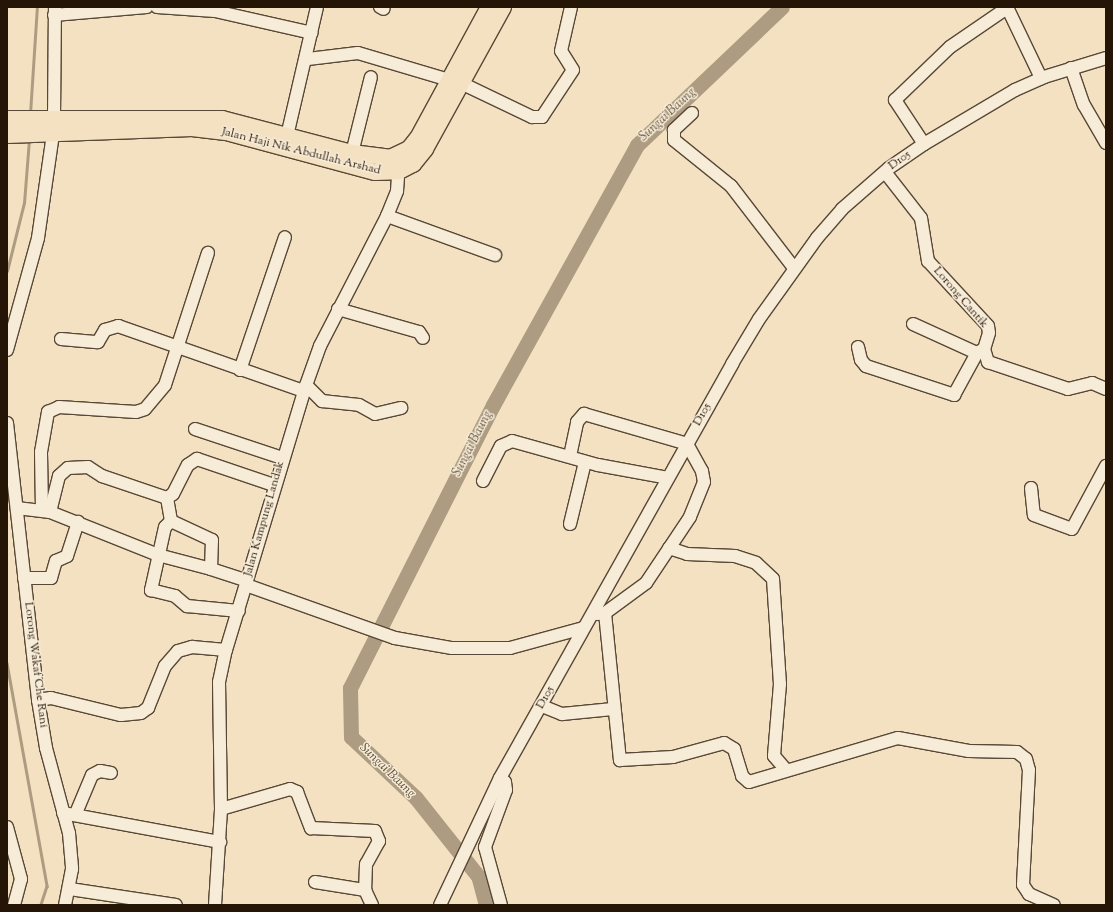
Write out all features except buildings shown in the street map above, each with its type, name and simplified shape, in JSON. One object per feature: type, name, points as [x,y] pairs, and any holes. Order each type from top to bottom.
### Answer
[{"type":"main road","name":"Jalan Haji Nik Abdullah Arshad","points":[[7,119],[53,127],[212,130],[375,172],[399,171],[413,164],[425,149],[489,7]]},
{"type":"main road","name":"Jalan Haji Nik Abdullah Arshad","points":[[7,135],[53,127],[204,117],[377,158],[400,154],[418,138],[503,7]]},
{"type":"street","points":[[7,350],[38,238],[53,127],[54,11],[147,7]]},
{"type":"street","points":[[157,7],[215,11],[312,33]]},
{"type":"street","points":[[288,136],[308,59],[317,7]]},
{"type":"street","points":[[308,59],[358,53],[455,82],[532,117],[542,117],[573,70],[561,51],[571,7]]},
{"type":"street","points":[[924,144],[895,100],[950,47],[1007,8],[1041,78]]},
{"type":"street","name":"D105","points":[[440,905],[500,778],[542,706],[590,615],[755,325],[794,268],[842,209],[885,172],[924,144],[1041,78],[1106,58]]},
{"type":"street","points":[[1071,68],[1084,105],[1106,143]]},
{"type":"street","points":[[352,153],[371,77]]},
{"type":"street","points":[[692,113],[674,130],[674,140],[731,186],[794,268]]},
{"type":"street","name":"Jalan Kampung Landak","points":[[215,905],[221,809],[220,682],[226,650],[282,458],[305,388],[338,309],[387,216],[397,191],[400,154]]},
{"type":"street","name":"Lorong Cantik","points":[[885,172],[922,218],[928,261],[988,326],[981,351]]},
{"type":"street","points":[[387,216],[496,255]]},
{"type":"street","points":[[240,370],[285,237]]},
{"type":"street","points":[[46,511],[41,452],[48,412],[60,406],[140,412],[165,385],[180,348],[208,253]]},
{"type":"street","points":[[338,309],[419,332],[423,338]]},
{"type":"street","points":[[913,324],[981,351],[988,362],[995,366],[1068,389],[1092,383],[1106,389]]},
{"type":"street","points":[[60,339],[98,342],[105,330],[118,326],[240,370],[305,388],[322,401],[359,405],[375,414],[401,408]]},
{"type":"street","points":[[858,347],[861,360],[866,366],[947,394],[959,390],[981,351]]},
{"type":"street","points":[[570,456],[578,422],[584,414],[687,444],[699,464],[704,482],[690,517],[646,583],[605,613],[590,615]]},
{"type":"street","name":"Lorong Wakaf Che Rani","points":[[7,423],[38,700],[70,840],[70,889],[65,905]]},
{"type":"street","points":[[195,429],[282,458]]},
{"type":"street","points":[[483,481],[506,443],[512,441],[570,456],[585,462],[668,478]]},
{"type":"street","points":[[167,498],[173,494],[188,465],[197,459],[274,485]]},
{"type":"street","points":[[570,524],[585,462]]},
{"type":"street","points":[[1031,488],[1034,515],[1072,529],[1106,466]]},
{"type":"street","points":[[46,511],[60,476],[68,468],[88,467],[102,476],[167,498]]},
{"type":"street","points":[[167,498],[171,521]]},
{"type":"street","points":[[17,508],[46,511],[78,522],[158,555],[211,570],[348,623],[395,638],[452,648],[510,648],[583,628]]},
{"type":"street","points":[[171,521],[165,527],[150,586],[152,592],[175,596],[187,606],[238,611]]},
{"type":"street","points":[[171,521],[212,540],[211,570]]},
{"type":"street","points":[[24,578],[50,578],[56,561],[67,556],[78,522]]},
{"type":"street","points":[[669,548],[687,554],[735,556],[756,562],[773,579],[780,684],[774,756],[786,770]]},
{"type":"street","points":[[605,613],[612,710],[617,754],[623,761],[673,757],[724,743],[734,749],[746,781],[764,780],[786,770],[900,738],[966,750],[1022,755],[1029,770],[1023,884],[1028,894],[1054,905]]},
{"type":"street","points":[[38,700],[50,698],[122,715],[141,713],[148,708],[165,666],[178,651],[192,647],[226,650]]},
{"type":"street","points":[[542,706],[562,714],[612,710]]},
{"type":"street","points":[[76,813],[92,775],[100,771],[111,773]]},
{"type":"street","points":[[500,778],[505,782],[506,790],[485,847],[501,905]]},
{"type":"street","points":[[221,809],[290,789],[297,792],[311,828],[375,831],[380,841],[366,864],[365,890],[372,905]]},
{"type":"street","points":[[63,812],[76,813],[220,842]]},
{"type":"street","points":[[7,827],[21,879],[14,905]]},
{"type":"street","points":[[315,882],[365,890]]},
{"type":"street","points":[[70,889],[176,905]]},
{"type":"waterway","points":[[30,114],[37,7]]},
{"type":"waterway","name":"Sungai Baung","points":[[486,905],[478,876],[416,798],[351,737],[350,688],[493,405],[637,145],[782,7]]},
{"type":"waterway","points":[[7,271],[24,203],[29,139]]},
{"type":"waterway","points":[[7,663],[47,886],[41,905]]}]
